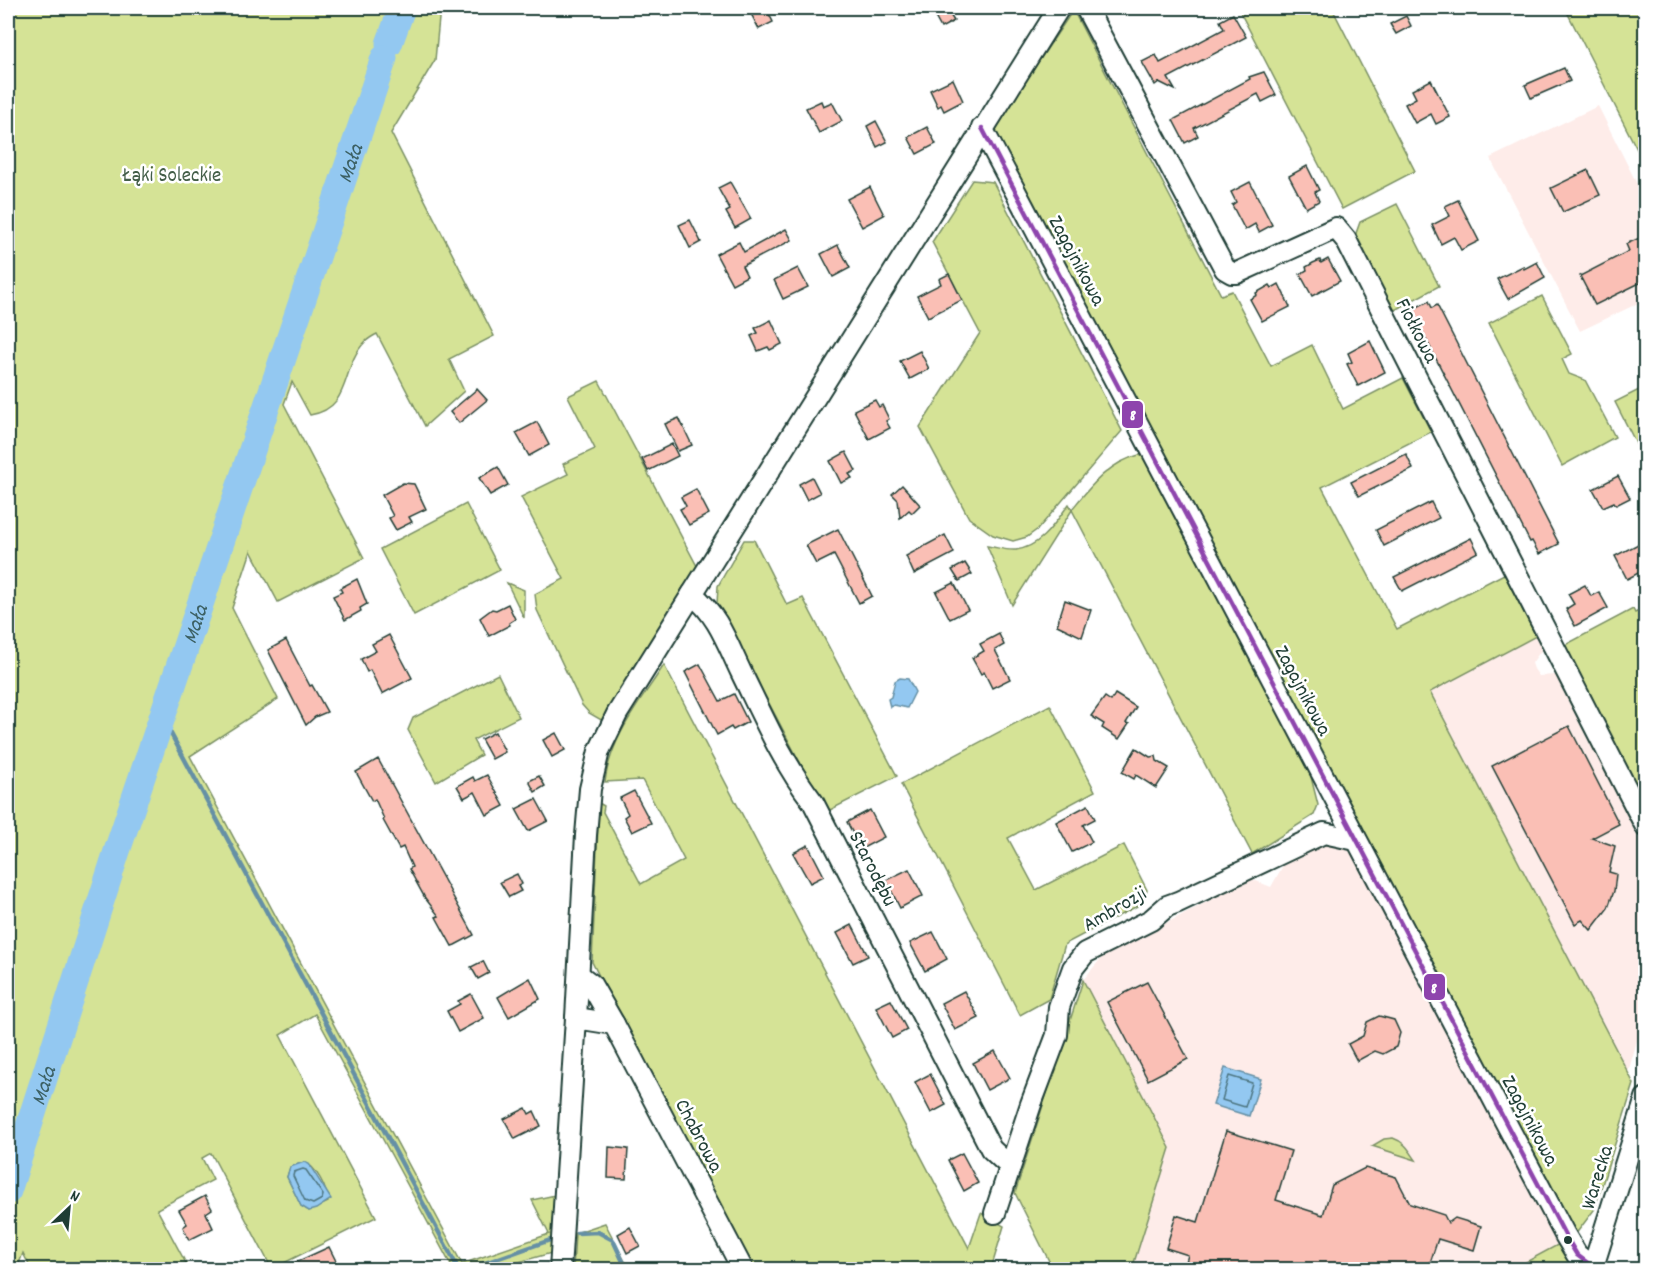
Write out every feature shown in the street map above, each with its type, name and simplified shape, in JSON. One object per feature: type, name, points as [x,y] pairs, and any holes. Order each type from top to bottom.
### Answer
[{"type":"street","points":[[560,1269],[586,835],[590,789],[599,751],[616,714],[1059,8]]},
{"type":"street","name":"Fiołkowa","points":[[1086,8],[1225,269],[1237,273],[1336,228],[1346,240],[1646,827]]},
{"type":"street","name":"Zagajnikowa","points":[[982,128],[1565,1236],[1577,1255],[1593,1268]]},
{"type":"street","name":"Starodębu","points":[[692,594],[712,612],[773,738],[796,780],[813,802],[991,1149],[1004,1161],[1011,1163]]},
{"type":"street","name":"Ambrozji","points":[[995,1213],[1057,1035],[1059,1007],[1073,968],[1085,953],[1151,920],[1167,906],[1324,834],[1356,840]]},
{"type":"street","name":"Chabrowa","points":[[579,975],[591,984],[614,1024],[743,1269]]},
{"type":"street","points":[[576,1018],[614,1024]]},
{"type":"street","name":"Warecka","points":[[1593,1268],[1646,1098]]},
{"type":"shaded area","points":[[1598,106],[1645,200],[1645,300],[1580,331],[1490,158]]},
{"type":"shaded area","points":[[1536,636],[1542,649],[1532,663],[1534,669],[1539,676],[1555,675],[1645,850],[1645,1012],[1628,1073],[1429,692]]},
{"type":"shaded area","points":[[1326,841],[1353,850],[1570,1269],[1132,1269],[1170,1148],[1083,980],[1103,956],[1251,879],[1271,887],[1285,862]]},
{"type":"green space","name":"Łąki Soleckie","points":[[8,8],[440,8],[435,60],[391,133],[494,336],[449,359],[464,391],[425,426],[377,334],[366,341],[357,352],[340,395],[324,411],[310,415],[292,382],[284,404],[364,558],[278,602],[251,551],[232,608],[278,699],[190,756],[462,1264],[549,1234],[532,1200],[555,1195],[559,1197],[555,1252],[494,1269],[453,1269],[315,1014],[280,1035],[376,1217],[272,1269],[211,1153],[202,1158],[213,1180],[157,1209],[189,1269],[31,1269],[23,1253],[17,1269],[8,1269]],"holes":[[[304,1162],[320,1179],[328,1202],[309,1211],[301,1206],[287,1177],[290,1167]]]},
{"type":"green space","points":[[1238,8],[1332,8],[1415,171],[1342,209]]},
{"type":"green space","points":[[1565,8],[1645,8],[1645,165]]},
{"type":"green space","points":[[1073,10],[1221,295],[1232,291],[1271,366],[1312,345],[1343,409],[1403,378],[1431,432],[1322,487],[1397,629],[1504,574],[1536,636],[1430,692],[1634,1084],[1594,1210],[1575,1235],[993,130]]},
{"type":"green space","points":[[972,180],[993,182],[1122,431],[1038,529],[1027,537],[1013,541],[993,535],[969,518],[920,427],[980,333],[932,242]]},
{"type":"green space","points":[[1397,204],[1439,286],[1393,311],[1355,236],[1360,222]]},
{"type":"green space","points":[[1542,296],[1572,354],[1562,359],[1569,374],[1585,380],[1615,437],[1562,466],[1489,323]]},
{"type":"green space","points":[[599,381],[698,568],[653,636],[603,721],[589,713],[582,705],[537,610],[535,594],[564,579],[521,497],[568,474],[563,464],[595,449],[568,396]]},
{"type":"green space","points":[[1645,387],[1645,461],[1615,402]]},
{"type":"green space","points":[[1139,455],[1147,458],[1309,769],[1318,805],[1314,815],[1252,854],[1072,510],[1012,605],[987,546],[1016,550],[1033,544],[1047,533],[1069,504],[1072,509],[1101,476],[1118,464]]},
{"type":"green space","points":[[466,504],[500,570],[414,615],[380,549]]},
{"type":"green space","points":[[744,540],[754,540],[787,605],[803,598],[897,776],[826,812],[717,604],[718,586]]},
{"type":"green space","points":[[507,583],[524,590],[524,618]]},
{"type":"green space","points":[[1645,608],[1645,803],[1565,645],[1633,609],[1635,613]]},
{"type":"green space","points":[[664,665],[969,1248],[981,1213],[1004,1226],[991,1269],[749,1269],[592,962],[599,803],[604,806],[603,812],[641,884],[684,860],[642,780],[605,782],[613,750],[620,735]]},
{"type":"green space","points":[[498,674],[519,717],[473,740],[481,755],[436,782],[408,730],[413,718]]},
{"type":"green space","points":[[1050,705],[1095,791],[1008,838],[1036,890],[1124,845],[1147,890],[1143,903],[1065,944],[1049,999],[1020,1015],[901,784]]},
{"type":"green space","points":[[1083,980],[1170,1148],[1132,1269],[1053,1269],[1015,1193]]},
{"type":"green space","points":[[1393,1138],[1404,1144],[1416,1160],[1372,1146],[1384,1139]]},
{"type":"green space","points":[[605,1223],[629,1269],[573,1269],[575,1233]]},
{"type":"green space","points":[[1563,1242],[1577,1269],[1530,1269],[1526,1262]]},
{"type":"water","points":[[900,678],[908,679],[915,692],[907,708],[894,705],[890,707],[888,699],[891,697],[895,681]]},
{"type":"water","points":[[1225,1068],[1261,1079],[1249,1116],[1213,1105]]},
{"type":"water","points":[[304,1162],[309,1164],[331,1199],[309,1211],[301,1206],[287,1177],[290,1167]]},
{"type":"building","points":[[748,8],[766,8],[773,22],[759,29]]},
{"type":"building","points":[[930,8],[946,8],[954,21],[941,28]]},
{"type":"building","points":[[1233,14],[1246,37],[1168,78],[1175,90],[1159,82],[1155,85],[1142,62],[1156,55],[1160,63],[1224,29],[1220,21]]},
{"type":"building","points":[[1406,16],[1411,26],[1396,34],[1390,24]]},
{"type":"building","points":[[1564,68],[1570,81],[1531,98],[1525,85]]},
{"type":"building","points":[[1264,72],[1276,95],[1262,102],[1258,94],[1194,128],[1198,136],[1185,143],[1173,120],[1250,79],[1249,77]]},
{"type":"building","points":[[953,79],[963,101],[944,111],[941,105],[938,107],[930,90]]},
{"type":"building","points":[[1431,80],[1450,117],[1436,124],[1431,114],[1415,123],[1405,104],[1416,98],[1412,90]]},
{"type":"building","points":[[821,101],[823,106],[832,102],[842,121],[819,133],[806,108]]},
{"type":"building","points":[[876,121],[887,142],[877,147],[867,126]]},
{"type":"building","points":[[927,127],[936,144],[917,154],[908,137]]},
{"type":"building","points":[[1307,166],[1319,190],[1315,192],[1319,201],[1306,208],[1289,176]]},
{"type":"building","points":[[1588,170],[1600,195],[1563,212],[1551,188]]},
{"type":"building","points":[[730,182],[751,219],[735,228],[726,212],[730,210],[718,188]]},
{"type":"building","points":[[1250,182],[1272,225],[1259,232],[1255,224],[1245,230],[1232,205],[1236,202],[1231,192]]},
{"type":"building","points":[[870,187],[884,215],[862,227],[847,199]]},
{"type":"building","points":[[1458,200],[1479,241],[1461,250],[1454,237],[1441,244],[1432,225],[1450,216],[1445,206]]},
{"type":"building","points":[[690,220],[701,242],[690,248],[679,225]]},
{"type":"building","points":[[786,229],[792,240],[742,266],[747,276],[732,284],[716,254],[739,242],[744,252]]},
{"type":"building","points":[[1642,237],[1646,244],[1646,280],[1595,305],[1580,276],[1629,251],[1626,244]]},
{"type":"building","points":[[838,245],[850,268],[833,277],[821,254]]},
{"type":"building","points":[[1328,259],[1340,281],[1312,296],[1300,274],[1313,263],[1320,260],[1321,263]]},
{"type":"building","points":[[1537,262],[1545,278],[1508,299],[1497,279]]},
{"type":"building","points":[[798,268],[808,287],[783,299],[774,280]]},
{"type":"building","points":[[949,274],[962,300],[928,317],[917,296],[941,284],[939,279]]},
{"type":"building","points":[[1279,284],[1290,307],[1262,321],[1250,299],[1270,285],[1272,288]]},
{"type":"building","points":[[1429,301],[1432,308],[1437,305],[1559,544],[1539,554],[1532,541],[1530,542],[1411,310]]},
{"type":"building","points":[[771,320],[782,344],[770,350],[768,347],[758,351],[751,336],[758,333],[755,328]]},
{"type":"building","points":[[1370,341],[1385,372],[1358,386],[1347,364],[1352,362],[1348,353]]},
{"type":"building","points":[[920,351],[929,369],[910,379],[900,361]]},
{"type":"building","points":[[477,389],[487,400],[459,423],[450,412]]},
{"type":"building","points":[[875,400],[879,407],[882,405],[889,419],[886,421],[890,428],[869,439],[854,410]]},
{"type":"building","points":[[679,418],[692,445],[678,451],[665,424]]},
{"type":"building","points":[[537,422],[549,445],[529,456],[516,433]]},
{"type":"building","points":[[672,444],[678,456],[648,471],[642,459]]},
{"type":"building","points":[[846,452],[856,471],[849,474],[852,478],[841,483],[830,461]]},
{"type":"building","points":[[1406,454],[1413,469],[1359,496],[1351,482]]},
{"type":"building","points":[[498,467],[508,485],[490,495],[479,478]]},
{"type":"building","points":[[1618,476],[1630,498],[1616,505],[1614,502],[1603,507],[1593,489]]},
{"type":"building","points":[[812,477],[820,493],[807,500],[799,484]]},
{"type":"building","points":[[403,483],[414,484],[426,509],[409,517],[412,522],[396,530],[389,518],[393,516],[382,495]]},
{"type":"building","points":[[902,485],[920,505],[912,513],[909,510],[900,518],[898,500],[892,494]]},
{"type":"building","points":[[696,489],[709,514],[689,525],[680,509],[686,506],[681,497]]},
{"type":"building","points":[[1431,502],[1439,518],[1384,546],[1376,530]]},
{"type":"building","points":[[838,529],[872,596],[859,603],[834,555],[816,564],[806,545]]},
{"type":"building","points":[[945,535],[954,553],[914,574],[906,556]]},
{"type":"building","points":[[1471,538],[1478,552],[1402,591],[1394,577]]},
{"type":"building","points":[[1646,540],[1646,569],[1627,579],[1615,556]]},
{"type":"building","points":[[965,563],[972,574],[959,581],[952,570]]},
{"type":"building","points":[[357,579],[367,604],[360,608],[361,611],[345,620],[333,596],[342,592],[340,588]]},
{"type":"building","points":[[954,583],[968,610],[950,619],[936,592]]},
{"type":"building","points":[[1585,585],[1591,596],[1599,592],[1608,608],[1575,626],[1566,609],[1574,604],[1568,594]]},
{"type":"building","points":[[1065,600],[1091,610],[1082,637],[1057,625]]},
{"type":"building","points":[[508,604],[515,619],[509,623],[510,625],[489,636],[480,618],[492,609],[496,610]]},
{"type":"building","points":[[999,634],[1004,645],[995,650],[1010,679],[992,688],[984,672],[981,674],[972,658],[984,651],[980,644]]},
{"type":"building","points":[[389,635],[412,678],[382,694],[370,670],[367,672],[361,659],[376,651],[372,644]]},
{"type":"building","points":[[286,640],[310,686],[312,685],[327,712],[315,717],[306,725],[268,650]]},
{"type":"building","points":[[700,664],[720,701],[734,694],[748,722],[733,730],[731,727],[717,735],[685,672]]},
{"type":"building","points":[[1115,694],[1136,707],[1119,739],[1102,728],[1104,724],[1091,716],[1105,697],[1111,701]]},
{"type":"building","points":[[1569,726],[1619,824],[1592,838],[1615,846],[1609,872],[1616,874],[1614,891],[1608,908],[1591,930],[1582,920],[1575,924],[1492,766]]},
{"type":"building","points":[[495,732],[505,752],[492,759],[481,739]]},
{"type":"building","points":[[556,733],[565,750],[552,757],[543,740]]},
{"type":"building","points":[[1136,748],[1150,757],[1156,756],[1157,761],[1169,768],[1156,788],[1136,775],[1134,779],[1122,772]]},
{"type":"building","points":[[378,759],[474,935],[455,945],[452,946],[436,917],[439,916],[425,898],[409,869],[412,867],[403,847],[399,849],[383,820],[375,799],[372,801],[356,772]]},
{"type":"building","points":[[487,775],[504,806],[487,815],[475,792],[464,798],[457,786],[473,777],[475,781]]},
{"type":"building","points":[[539,776],[545,786],[535,792],[529,781]]},
{"type":"building","points":[[634,791],[651,823],[632,832],[624,817],[628,814],[620,798]]},
{"type":"building","points":[[536,799],[548,821],[528,831],[516,809]]},
{"type":"building","points":[[1088,805],[1095,819],[1083,825],[1092,842],[1072,852],[1056,822]]},
{"type":"building","points":[[870,810],[884,837],[861,849],[847,822]]},
{"type":"building","points":[[808,845],[824,876],[810,883],[793,853]]},
{"type":"building","points":[[909,869],[923,896],[900,908],[886,880]]},
{"type":"building","points":[[517,874],[522,884],[518,886],[521,891],[509,897],[500,882]]},
{"type":"building","points":[[852,925],[868,956],[853,963],[837,933]]},
{"type":"building","points":[[933,932],[947,959],[925,971],[910,943]]},
{"type":"building","points":[[483,961],[489,973],[478,979],[471,967]]},
{"type":"building","points":[[530,978],[540,999],[509,1017],[498,997]]},
{"type":"building","points":[[1147,982],[1188,1059],[1148,1080],[1107,1002]]},
{"type":"building","points":[[964,991],[979,1018],[955,1030],[941,1003]]},
{"type":"building","points":[[471,994],[484,1018],[458,1032],[447,1011],[460,1004],[458,1001]]},
{"type":"building","points":[[891,1000],[907,1030],[892,1038],[876,1007]]},
{"type":"building","points":[[1379,1016],[1394,1020],[1400,1033],[1396,1047],[1383,1054],[1375,1051],[1357,1061],[1348,1044],[1363,1036],[1367,1022]]},
{"type":"building","points":[[995,1051],[1010,1078],[987,1090],[973,1063]]},
{"type":"building","points":[[930,1074],[946,1105],[931,1113],[915,1082]]},
{"type":"building","points":[[526,1108],[529,1114],[534,1111],[541,1126],[515,1139],[504,1119]]},
{"type":"building","points":[[1226,1131],[1291,1151],[1276,1200],[1323,1215],[1332,1185],[1365,1168],[1396,1177],[1410,1204],[1444,1215],[1448,1223],[1455,1218],[1481,1226],[1474,1250],[1438,1239],[1428,1269],[1184,1269],[1188,1255],[1166,1248],[1176,1215],[1198,1222]]},
{"type":"building","points":[[609,1147],[628,1149],[626,1179],[608,1178]]},
{"type":"building","points":[[962,1153],[978,1183],[964,1191],[948,1160]]},
{"type":"building","points":[[205,1196],[212,1209],[206,1213],[213,1228],[189,1240],[183,1227],[187,1224],[179,1210]]},
{"type":"building","points":[[630,1227],[640,1246],[627,1253],[618,1234]]},
{"type":"building","points":[[329,1247],[338,1265],[328,1269],[281,1269]]},
{"type":"waterway","name":"Mała","points":[[389,44],[402,8]]},
{"type":"waterway","name":"Mała","points":[[8,1191],[117,851],[384,58]]},
{"type":"waterway","points":[[163,719],[459,1270]]},
{"type":"waterway","points":[[577,1233],[598,1232],[613,1240],[627,1270]]},
{"type":"waterway","points":[[465,1270],[553,1239]]},
{"type":"transit line","name":"8","points":[[982,128],[1565,1235],[1577,1255],[1593,1267]]}]
